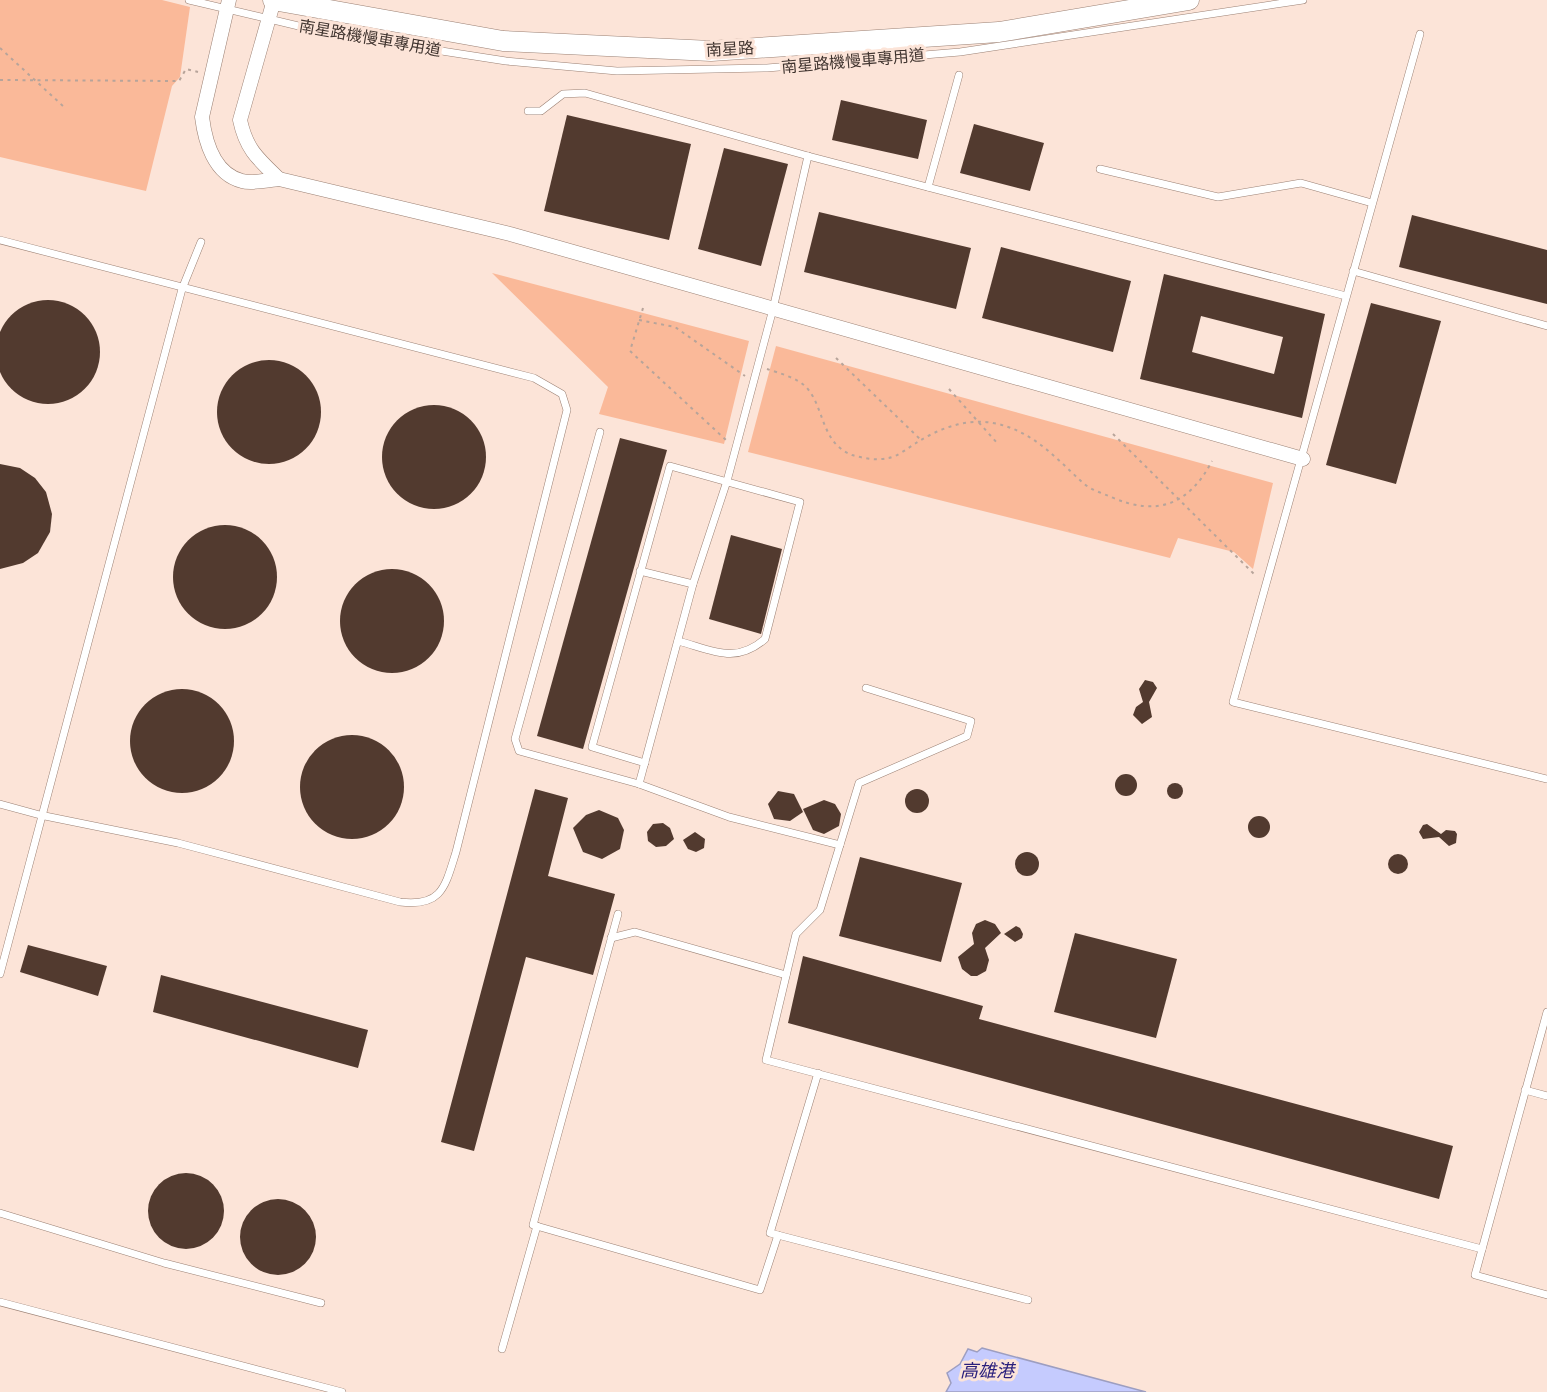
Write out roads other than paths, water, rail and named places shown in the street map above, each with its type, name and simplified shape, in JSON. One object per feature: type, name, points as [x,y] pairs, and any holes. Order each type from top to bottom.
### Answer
[{"type":"street","name":"南星路","points":[[272,5],[503,41],[711,51],[999,32],[1189,0]]},
{"type":"street","points":[[228,4],[202,117],[205,137],[212,156],[227,173],[242,182],[279,179],[510,234],[1303,459]]},
{"type":"street","points":[[272,5],[240,120],[244,139],[256,157],[279,179]]},
{"type":"lane","name":"南星路機慢車專用道","points":[[189,0],[272,5],[332,34],[506,61],[617,71],[767,68],[960,52],[1303,0]]},
{"type":"lane","points":[[1420,34],[1346,296],[1303,459],[1233,702],[1547,779]]},
{"type":"lane","points":[[928,187],[959,75]]},
{"type":"lane","points":[[528,111],[541,111],[563,94],[585,93],[808,156],[1346,296]]},
{"type":"lane","points":[[639,784],[693,584],[727,481],[773,309],[808,156]]},
{"type":"lane","points":[[1100,169],[1218,197],[1302,183],[1372,203]]},
{"type":"lane","points":[[0,240],[182,289],[534,378],[562,394],[567,410],[521,584],[456,852],[440,894],[428,902],[417,904],[400,902],[178,843],[40,815],[0,804]]},
{"type":"lane","points":[[0,974],[40,815],[182,289],[201,242]]},
{"type":"lane","points":[[1353,271],[1547,326]]},
{"type":"lane","points":[[600,432],[515,739],[519,751],[639,784],[729,817],[840,845]]},
{"type":"lane","points":[[645,763],[592,747],[670,466],[800,502],[765,639],[751,651],[732,655],[678,641]]},
{"type":"lane","points":[[640,571],[693,584]]},
{"type":"lane","points":[[866,688],[971,722],[967,736],[859,783],[820,910],[796,934],[766,1060],[1482,1249]]},
{"type":"lane","points":[[618,914],[533,1225],[760,1290],[778,1235]]},
{"type":"lane","points":[[611,938],[635,932],[786,975]]},
{"type":"lane","points":[[1547,1012],[1475,1275],[1547,1295]]},
{"type":"lane","points":[[818,1073],[770,1233],[1028,1300]]},
{"type":"lane","points":[[1526,1090],[1547,1096]]},
{"type":"lane","points":[[0,1213],[164,1263],[321,1303]]},
{"type":"lane","points":[[502,1350],[537,1226]]},
{"type":"lane","points":[[0,1302],[342,1392]]},
{"type":"water","name":"高雄港","points":[[982,1348],[1146,1392],[946,1392],[951,1383],[947,1373],[960,1364],[968,1349],[977,1352]]}]
